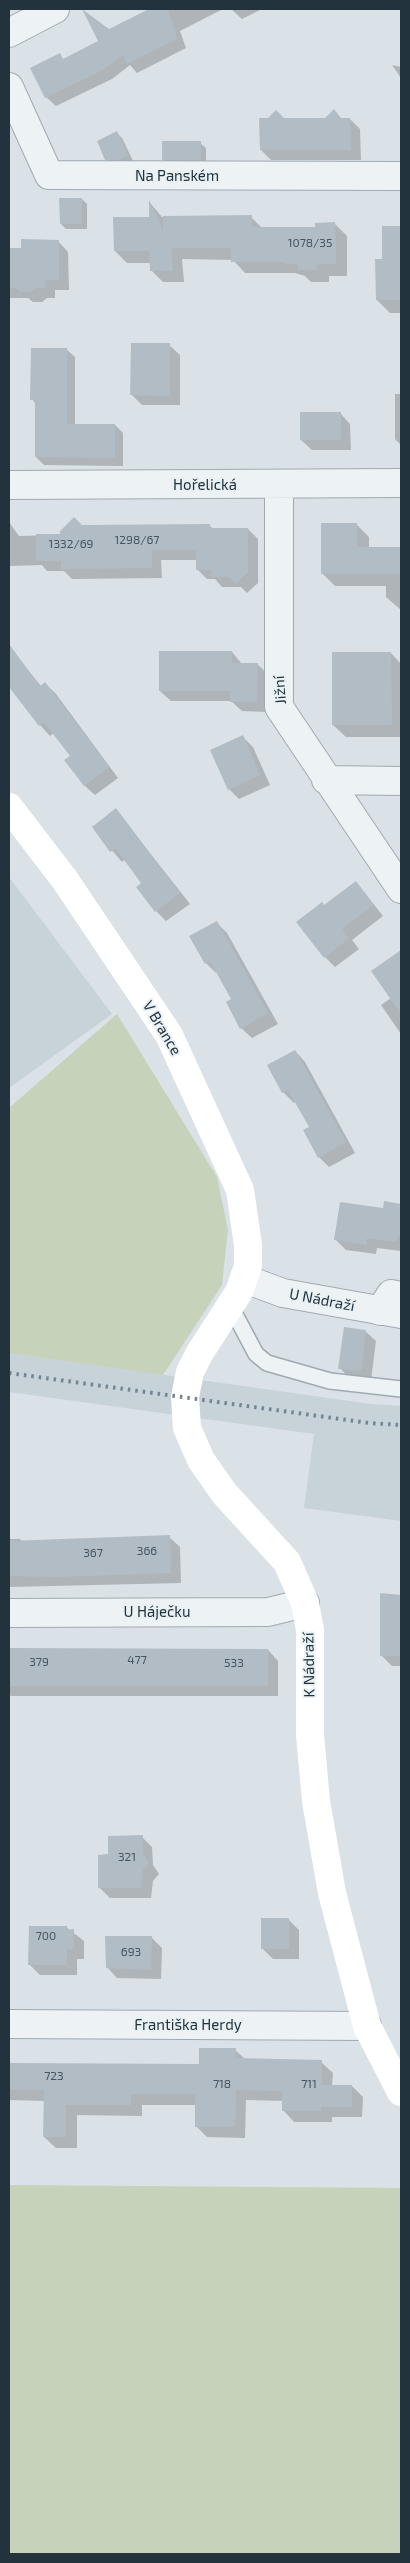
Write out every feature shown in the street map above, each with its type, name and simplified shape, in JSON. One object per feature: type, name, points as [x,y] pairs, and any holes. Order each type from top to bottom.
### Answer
[{"type":"main road","name":"V Brance","points":[[9,807],[64,880],[169,1035],[240,1190],[248,1245],[245,1278]]},
{"type":"main road","name":"K Nádraží","points":[[245,1278],[190,1372],[185,1397],[186,1428],[201,1460],[224,1492],[287,1562],[305,1603],[310,1630],[310,1736],[316,1801],[332,1893],[367,2026],[401,2092]]},
{"type":"street","points":[[9,33],[55,9]]},
{"type":"street","name":"Na Panském","points":[[9,88],[49,176],[401,176]]},
{"type":"street","name":"Hořelická","points":[[9,485],[401,483]]},
{"type":"street","name":"Jižní","points":[[279,485],[279,707],[326,780],[401,889]]},
{"type":"street","points":[[326,780],[401,781]]},
{"type":"street","name":"U Nádraží","points":[[245,1278],[283,1293],[394,1307]]},
{"type":"street","name":"U Háječku","points":[[9,1613],[268,1612],[305,1603]]},
{"type":"street","name":"Františka Herdy","points":[[9,2024],[367,2026]]},
{"type":"lane","points":[[230,1305],[256,1354],[267,1363],[330,1381],[401,1389]]},
{"type":"shaded area","points":[[9,877],[112,1014],[9,1088]]},
{"type":"shaded area","points":[[9,1353],[371,1404],[401,1406],[401,1521],[304,1508],[314,1434],[9,1392]]},
{"type":"green space","points":[[117,1014],[217,1177],[228,1230],[222,1285],[163,1375],[9,1353],[9,1108]]},
{"type":"green space","points":[[9,2185],[401,2188],[401,2554],[9,2554]]},
{"type":"building","points":[[82,9],[109,29],[149,9],[168,9],[177,39],[127,64],[123,55],[103,70],[45,98],[30,68],[60,53],[63,59],[98,41]]},
{"type":"building","points":[[334,109],[341,118],[350,118],[351,150],[260,150],[259,118],[268,118],[276,110],[284,118],[325,118]]},
{"type":"building","points":[[117,131],[128,155],[119,160],[105,160],[97,141]]},
{"type":"building","points":[[162,141],[201,141],[201,160],[162,160]]},
{"type":"building","points":[[59,198],[82,198],[82,224],[60,224]]},
{"type":"building","points":[[149,200],[163,230],[163,216],[252,215],[252,227],[315,227],[315,223],[335,222],[336,264],[317,264],[317,270],[298,270],[297,264],[285,264],[285,262],[231,262],[231,248],[171,248],[173,271],[150,271],[149,251],[114,251],[113,217],[149,217]]},
{"type":"building","points":[[382,226],[401,226],[401,300],[376,300],[375,259],[382,259]]},
{"type":"building","points":[[21,239],[59,240],[59,280],[45,280],[46,288],[36,288],[31,292],[21,292],[16,288],[9,288],[9,248],[21,248]]},
{"type":"building","points":[[131,343],[170,343],[170,396],[130,395]]},
{"type":"building","points":[[31,348],[67,348],[67,424],[115,424],[115,458],[35,457],[35,400],[30,400]]},
{"type":"building","points":[[300,412],[341,412],[341,440],[300,440]]},
{"type":"building","points":[[74,517],[82,525],[210,524],[210,528],[248,528],[248,572],[236,584],[229,577],[211,577],[211,570],[196,570],[196,550],[152,550],[152,568],[61,569],[61,561],[36,561],[36,534],[60,534],[60,531]]},
{"type":"building","points":[[321,523],[357,523],[357,547],[401,547],[401,574],[321,574]]},
{"type":"building","points":[[9,644],[40,686],[45,682],[109,767],[84,786],[64,760],[70,756],[44,722],[39,726],[9,687]]},
{"type":"building","points":[[159,651],[232,651],[232,663],[258,663],[257,702],[230,702],[230,691],[159,691]]},
{"type":"building","points":[[332,652],[391,652],[392,725],[332,725]]},
{"type":"building","points":[[243,735],[260,775],[228,790],[210,750]]},
{"type":"building","points":[[116,808],[180,893],[155,912],[136,887],[141,883],[116,849],[110,852],[92,827]]},
{"type":"building","points":[[356,881],[374,905],[342,929],[349,938],[324,958],[296,922],[322,902],[324,905]]},
{"type":"building","points":[[217,921],[268,1013],[240,1029],[226,1002],[231,999],[210,961],[205,964],[189,936]]},
{"type":"building","points":[[401,950],[401,1014],[371,971]]},
{"type":"building","points":[[295,1050],[346,1142],[318,1158],[303,1130],[309,1127],[288,1090],[282,1093],[267,1065]]},
{"type":"building","points":[[384,1201],[401,1204],[401,1236],[398,1236],[396,1242],[367,1238],[366,1245],[334,1240],[340,1202],[383,1208]]},
{"type":"building","points":[[344,1327],[366,1330],[361,1371],[338,1369]]},
{"type":"building","points":[[170,1535],[171,1573],[57,1577],[9,1576],[9,1541]]},
{"type":"building","points":[[380,1593],[401,1595],[401,1656],[380,1656]]},
{"type":"building","points":[[9,1648],[268,1649],[268,1686],[9,1686]]},
{"type":"building","points":[[143,1835],[143,1854],[149,1863],[143,1870],[141,1888],[98,1888],[98,1855],[108,1854],[108,1836]]},
{"type":"building","points":[[261,1918],[289,1918],[289,1949],[261,1949]]},
{"type":"building","points":[[29,1926],[67,1926],[67,1930],[74,1929],[74,1949],[67,1949],[67,1965],[28,1965]]},
{"type":"building","points":[[105,1936],[152,1936],[151,1970],[106,1968]]},
{"type":"building","points":[[199,2048],[236,2048],[236,2058],[322,2060],[322,2085],[352,2085],[352,2107],[321,2107],[321,2111],[282,2111],[282,2091],[236,2090],[235,2127],[195,2127],[195,2094],[131,2094],[131,2105],[66,2105],[66,2137],[43,2137],[44,2090],[9,2090],[9,2063],[199,2064]]},
{"type":"railway","points":[[9,1373],[369,1423],[401,1425]]}]
